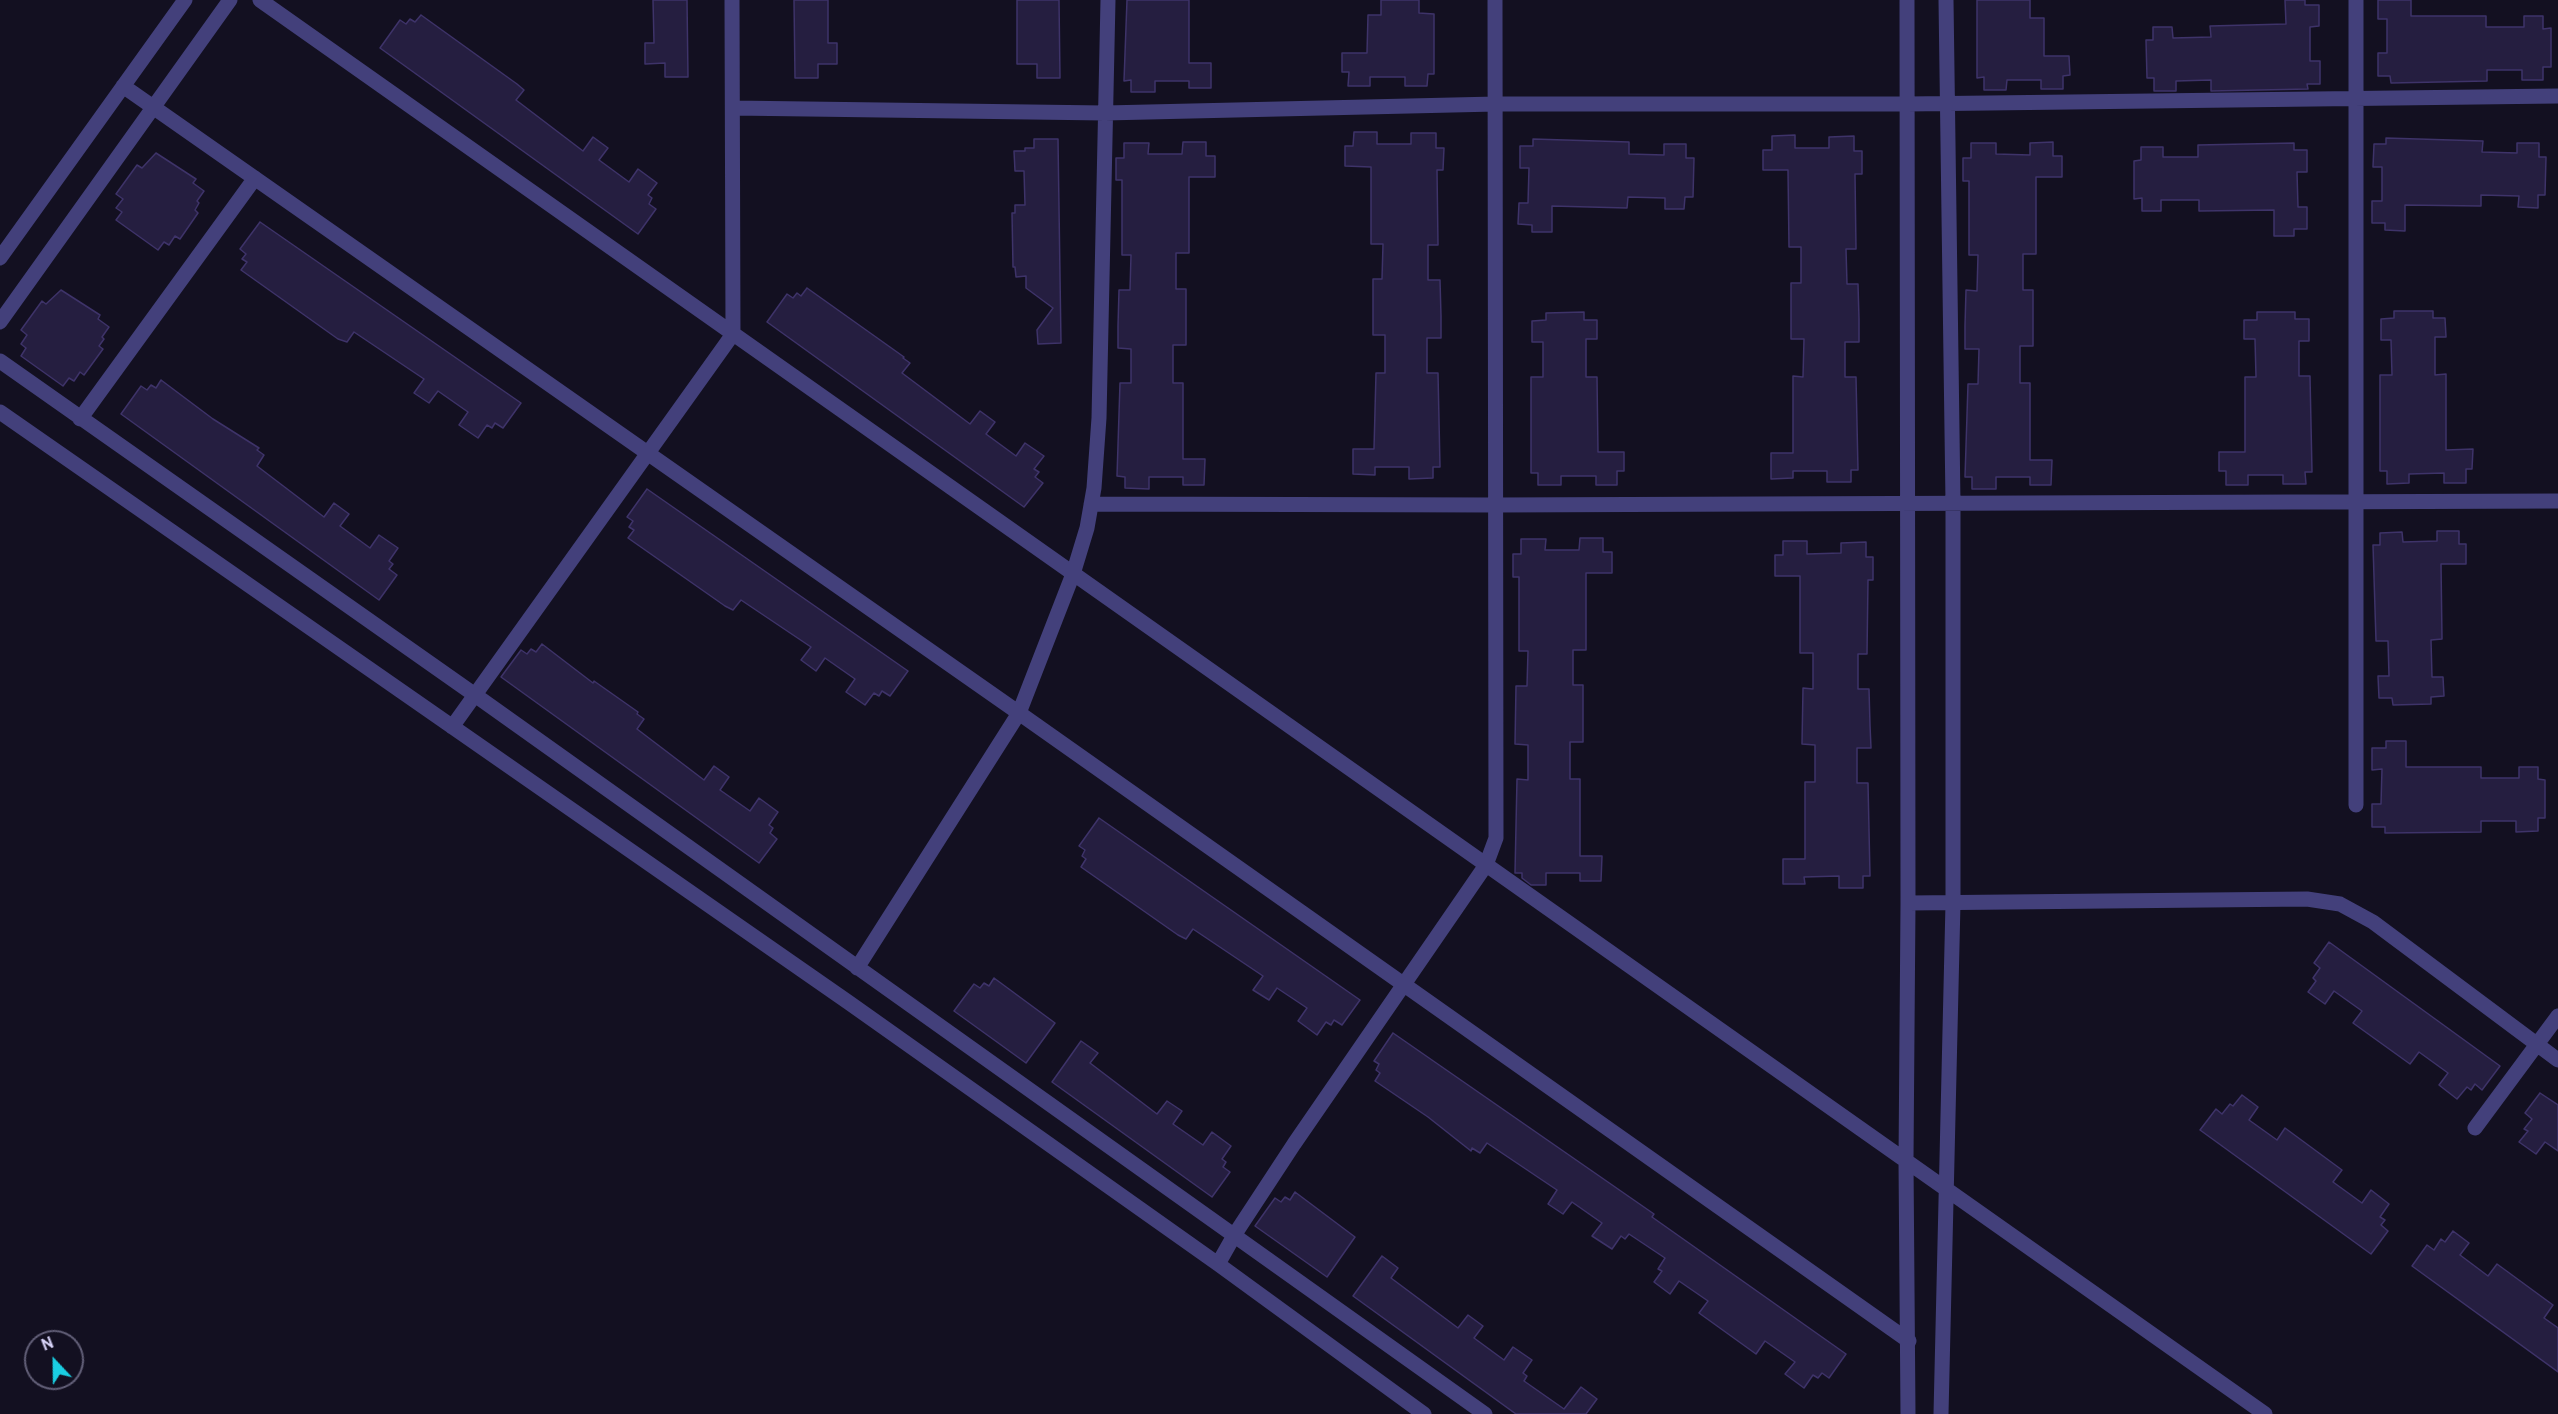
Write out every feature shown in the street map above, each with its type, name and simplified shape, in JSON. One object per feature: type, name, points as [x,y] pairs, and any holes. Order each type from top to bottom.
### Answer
[{"type":"street","points":[[0,258],[185,0]]},
{"type":"street","points":[[0,322],[230,0]]},
{"type":"street","points":[[260,0],[2265,1414]]},
{"type":"street","points":[[452,727],[733,334],[732,0]]},
{"type":"street","points":[[857,968],[1019,713],[1073,574],[1087,528],[1100,418],[1108,0]]},
{"type":"street","points":[[1218,1264],[1234,1234],[1294,1143],[1486,865],[1496,838],[1496,0]]},
{"type":"street","points":[[1907,0],[1906,1161],[1908,1414]]},
{"type":"street","points":[[1941,1414],[1953,903],[1953,502],[1946,0]]},
{"type":"street","points":[[2356,0],[2356,805]]},
{"type":"street","points":[[123,86],[1019,713],[1909,1341]]},
{"type":"street","points":[[733,108],[1105,113],[1496,104],[1948,104],[2558,96]]},
{"type":"street","points":[[80,419],[255,178]]},
{"type":"street","points":[[0,361],[475,695],[1485,1414]]},
{"type":"street","points":[[0,412],[838,996],[1218,1264],[1424,1414]]},
{"type":"street","points":[[1091,504],[1496,505],[2558,501]]},
{"type":"street","points":[[1908,903],[2307,899],[2340,904],[2373,922],[2558,1060]]},
{"type":"street","points":[[2475,1128],[2558,1016]]},
{"type":"building","points":[[653,0],[687,0],[688,77],[665,77],[665,63],[645,64],[645,43],[654,43]]},
{"type":"building","points":[[794,0],[828,0],[828,43],[837,43],[837,64],[818,64],[818,78],[795,78]]},
{"type":"building","points":[[1017,0],[1059,0],[1060,78],[1037,78],[1037,64],[1017,64]]},
{"type":"building","points":[[1127,0],[1189,0],[1189,63],[1211,63],[1211,88],[1189,88],[1189,81],[1155,81],[1155,92],[1131,92],[1131,80],[1124,81]]},
{"type":"building","points":[[1381,0],[1419,0],[1419,13],[1434,14],[1434,74],[1428,74],[1427,86],[1405,86],[1405,77],[1370,77],[1370,86],[1348,86],[1349,72],[1342,72],[1342,53],[1367,53],[1368,15],[1381,15]]},
{"type":"building","points":[[1977,0],[2030,0],[2030,18],[2044,18],[2044,56],[2069,56],[2070,75],[2063,76],[2063,89],[2041,89],[2041,80],[2007,80],[2006,90],[1984,90],[1984,77],[1977,78]]},
{"type":"building","points":[[2285,0],[2305,0],[2305,5],[2319,5],[2319,26],[2310,27],[2310,61],[2320,61],[2320,84],[2307,84],[2308,89],[2211,91],[2211,80],[2176,81],[2176,91],[2154,91],[2154,78],[2147,78],[2146,40],[2153,40],[2153,27],[2172,27],[2173,38],[2211,37],[2210,26],[2286,24]]},
{"type":"building","points":[[2378,0],[2411,0],[2411,16],[2486,16],[2486,27],[2524,27],[2524,16],[2543,16],[2543,29],[2551,28],[2551,67],[2543,67],[2543,80],[2522,80],[2522,70],[2487,70],[2487,81],[2391,83],[2390,76],[2378,76],[2378,53],[2387,53],[2387,19],[2378,19]]},
{"type":"building","points":[[421,15],[517,84],[524,90],[516,100],[583,151],[593,137],[608,148],[599,160],[629,182],[638,169],[657,183],[648,195],[652,198],[649,204],[656,209],[638,234],[380,48],[400,20],[406,24],[410,19],[415,22]]},
{"type":"building","points":[[1354,132],[1377,132],[1377,144],[1411,144],[1411,133],[1436,133],[1436,148],[1444,148],[1443,170],[1437,170],[1438,245],[1428,245],[1428,280],[1440,280],[1441,316],[1441,338],[1427,338],[1427,373],[1438,373],[1440,467],[1433,467],[1433,478],[1409,479],[1409,467],[1375,467],[1375,475],[1353,474],[1353,449],[1374,449],[1376,373],[1385,373],[1385,335],[1373,335],[1373,279],[1382,279],[1383,244],[1371,244],[1371,167],[1345,166],[1345,146],[1353,146]]},
{"type":"building","points":[[1795,135],[1795,148],[1829,148],[1829,137],[1854,136],[1854,151],[1862,151],[1862,174],[1855,174],[1856,249],[1846,249],[1847,284],[1858,284],[1859,319],[1859,342],[1845,342],[1845,377],[1856,377],[1858,470],[1851,470],[1851,482],[1827,482],[1827,471],[1793,471],[1793,478],[1771,479],[1771,453],[1793,453],[1793,376],[1803,377],[1804,339],[1791,339],[1791,283],[1801,283],[1801,247],[1789,247],[1788,170],[1763,170],[1763,150],[1772,150],[1772,136]]},
{"type":"building","points":[[2386,138],[2483,141],[2482,152],[2517,153],[2517,143],[2539,143],[2539,157],[2546,157],[2545,195],[2538,195],[2538,208],[2518,207],[2519,196],[2481,195],[2481,206],[2405,205],[2405,231],[2385,230],[2385,223],[2372,223],[2372,201],[2382,201],[2382,167],[2373,167],[2374,144],[2386,144]]},
{"type":"building","points":[[1034,139],[1058,139],[1061,343],[1038,344],[1037,330],[1053,308],[1026,288],[1026,276],[1016,277],[1015,267],[1013,267],[1012,213],[1015,213],[1015,205],[1025,205],[1024,171],[1015,171],[1014,151],[1034,148]]},
{"type":"building","points":[[1533,139],[1629,142],[1629,154],[1664,155],[1664,144],[1686,144],[1686,158],[1694,158],[1693,197],[1685,197],[1684,209],[1665,209],[1665,198],[1628,197],[1627,208],[1552,206],[1552,232],[1532,232],[1532,225],[1518,224],[1519,203],[1528,203],[1529,168],[1520,168],[1520,146],[1533,146]]},
{"type":"building","points":[[1183,142],[1206,142],[1206,156],[1215,156],[1215,177],[1189,177],[1189,253],[1176,253],[1176,289],[1186,289],[1186,345],[1173,345],[1173,383],[1183,383],[1183,459],[1205,459],[1204,485],[1183,485],[1183,477],[1149,477],[1149,489],[1125,488],[1125,477],[1117,476],[1120,383],[1131,383],[1131,349],[1118,348],[1118,326],[1119,290],[1130,290],[1131,255],[1122,255],[1122,180],[1116,180],[1116,158],[1124,158],[1124,143],[1149,143],[1148,154],[1182,154]]},
{"type":"building","points":[[2053,142],[2053,156],[2062,156],[2062,177],[2036,177],[2036,254],[2023,254],[2023,290],[2033,290],[2033,346],[2020,346],[2020,383],[2030,383],[2030,460],[2052,460],[2051,485],[2030,485],[2030,477],[1996,477],[1996,489],[1972,489],[1972,477],[1965,477],[1968,384],[1978,384],[1979,349],[1965,349],[1965,326],[1966,290],[1977,291],[1978,255],[1969,255],[1969,181],[1963,181],[1963,158],[1971,158],[1971,143],[1996,143],[1996,154],[2030,155],[2030,143]]},
{"type":"building","points":[[2294,143],[2294,150],[2307,150],[2307,172],[2297,172],[2298,207],[2307,207],[2307,229],[2294,229],[2294,236],[2274,236],[2274,210],[2199,211],[2199,200],[2161,200],[2161,211],[2142,211],[2142,198],[2134,199],[2134,161],[2141,160],[2141,147],[2163,147],[2163,157],[2198,157],[2198,145]]},
{"type":"building","points":[[156,153],[196,179],[193,183],[204,191],[197,201],[199,203],[195,210],[198,213],[180,239],[175,236],[169,245],[164,242],[158,250],[116,220],[122,212],[116,208],[123,199],[116,194],[137,165],[142,168]]},
{"type":"building","points":[[260,222],[521,403],[503,428],[495,423],[492,428],[487,425],[478,438],[459,425],[468,412],[438,391],[429,403],[414,393],[424,379],[354,332],[347,342],[338,339],[241,270],[247,262],[242,259],[246,254],[240,249]]},
{"type":"building","points":[[807,288],[904,357],[910,363],[902,373],[970,424],[980,411],[995,422],[986,434],[1016,456],[1025,443],[1044,456],[1034,469],[1039,472],[1035,477],[1043,483],[1024,507],[767,322],[787,294],[793,298],[797,293],[801,296]]},
{"type":"building","points":[[61,290],[100,315],[98,319],[109,327],[99,346],[103,349],[84,375],[80,372],[74,381],[69,378],[63,386],[21,356],[26,348],[21,344],[27,335],[21,330],[42,301],[46,304]]},
{"type":"building","points":[[2394,311],[2433,311],[2433,318],[2445,318],[2446,337],[2435,337],[2435,375],[2446,374],[2446,450],[2473,449],[2472,469],[2466,469],[2466,483],[2444,483],[2444,473],[2409,474],[2409,483],[2387,484],[2387,471],[2380,471],[2380,375],[2392,375],[2391,340],[2381,340],[2381,319],[2394,318]]},
{"type":"building","points":[[1584,312],[1584,320],[1597,320],[1597,339],[1586,339],[1586,377],[1597,377],[1598,452],[1624,452],[1624,471],[1617,471],[1617,485],[1596,485],[1596,476],[1561,476],[1561,485],[1538,485],[1538,473],[1531,473],[1531,377],[1543,377],[1543,342],[1532,342],[1532,321],[1546,320],[1546,313]]},
{"type":"building","points":[[2257,312],[2295,312],[2295,319],[2309,319],[2309,341],[2299,341],[2299,376],[2310,376],[2312,472],[2305,472],[2306,484],[2283,484],[2283,475],[2248,475],[2248,485],[2226,485],[2226,471],[2219,471],[2219,452],[2245,452],[2245,377],[2256,377],[2255,339],[2244,339],[2244,320],[2257,320]]},
{"type":"building","points":[[161,380],[213,419],[259,448],[257,450],[264,455],[257,466],[324,517],[334,503],[349,514],[340,526],[370,548],[379,535],[398,548],[389,561],[393,564],[389,569],[397,575],[379,600],[121,414],[141,386],[147,390],[151,385],[156,388]]},
{"type":"building","points":[[647,489],[908,671],[890,696],[882,691],[879,696],[874,693],[865,705],[846,692],[855,679],[825,658],[816,671],[801,660],[811,647],[741,600],[733,610],[725,606],[628,538],[634,530],[629,527],[633,521],[627,517]]},
{"type":"building","points":[[2437,531],[2459,531],[2459,544],[2466,544],[2466,564],[2441,564],[2442,639],[2431,640],[2432,677],[2443,677],[2444,696],[2431,697],[2431,704],[2393,705],[2392,698],[2379,698],[2378,676],[2389,676],[2388,641],[2376,641],[2373,545],[2380,545],[2380,533],[2402,532],[2403,542],[2437,541]]},
{"type":"building","points":[[1580,538],[1603,538],[1603,552],[1612,552],[1612,573],[1586,573],[1586,650],[1573,650],[1573,685],[1583,685],[1583,742],[1570,742],[1570,779],[1580,779],[1580,856],[1602,856],[1601,881],[1580,881],[1580,873],[1546,873],[1546,885],[1531,885],[1522,878],[1522,873],[1515,873],[1517,779],[1528,780],[1528,745],[1515,744],[1516,686],[1527,686],[1528,651],[1519,651],[1519,577],[1513,577],[1513,554],[1521,554],[1521,539],[1546,539],[1545,550],[1579,550]]},
{"type":"building","points":[[1783,541],[1807,541],[1807,554],[1841,553],[1841,543],[1866,542],[1866,557],[1873,557],[1873,580],[1868,580],[1867,654],[1858,654],[1858,689],[1869,689],[1871,748],[1857,748],[1857,783],[1868,783],[1870,876],[1863,876],[1863,888],[1839,888],[1839,876],[1804,877],[1805,884],[1783,884],[1783,859],[1805,859],[1805,782],[1815,782],[1815,745],[1802,744],[1803,688],[1813,689],[1813,653],[1800,653],[1800,576],[1775,576],[1775,555],[1783,555]]},
{"type":"building","points":[[542,644],[593,683],[594,681],[638,712],[637,714],[644,719],[637,729],[704,780],[714,766],[729,777],[720,790],[750,811],[759,798],[778,812],[769,825],[773,828],[770,833],[777,839],[759,863],[501,677],[521,650],[527,654],[531,649],[536,652]]},
{"type":"building","points":[[2386,741],[2406,741],[2406,767],[2481,767],[2481,778],[2519,778],[2519,767],[2538,767],[2538,779],[2545,780],[2545,818],[2538,818],[2538,831],[2516,832],[2516,821],[2481,821],[2481,832],[2385,833],[2385,827],[2372,827],[2372,804],[2381,804],[2382,769],[2372,770],[2372,748],[2386,748]]},
{"type":"building","points":[[1099,818],[1360,1000],[1342,1025],[1334,1020],[1331,1025],[1326,1022],[1317,1035],[1298,1021],[1307,1008],[1277,988],[1269,1000],[1253,990],[1263,976],[1193,929],[1186,939],[1178,935],[1081,867],[1086,859],[1082,856],[1085,850],[1079,846]]},
{"type":"building","points":[[2329,942],[2500,1066],[2482,1090],[2475,1084],[2471,1090],[2467,1087],[2457,1099],[2439,1085],[2448,1073],[2419,1052],[2410,1064],[2353,1023],[2362,1011],[2334,991],[2325,1004],[2308,992],[2316,981],[2313,978],[2320,968],[2314,963]]},
{"type":"building","points":[[994,978],[1055,1023],[1026,1063],[954,1011],[974,984],[980,988],[984,983],[989,986]]},
{"type":"building","points":[[1393,1033],[1654,1214],[1652,1217],[1846,1354],[1829,1378],[1822,1373],[1818,1378],[1813,1375],[1804,1388],[1785,1374],[1795,1362],[1765,1341],[1756,1354],[1699,1313],[1708,1301],[1679,1281],[1670,1294],[1654,1282],[1662,1271],[1658,1269],[1665,1258],[1629,1234],[1625,1239],[1621,1236],[1612,1249],[1592,1236],[1602,1223],[1572,1202],[1563,1214],[1548,1204],[1557,1190],[1487,1143],[1480,1153],[1472,1148],[1471,1151],[1428,1117],[1375,1081],[1380,1073],[1376,1070],[1379,1064],[1374,1061]]},
{"type":"building","points":[[1081,1041],[1098,1053],[1090,1063],[1157,1114],[1167,1101],[1182,1111],[1173,1124],[1203,1145],[1212,1132],[1231,1146],[1222,1159],[1226,1162],[1223,1167],[1230,1172],[1212,1197],[1052,1082]]},
{"type":"building","points":[[2540,1093],[2558,1105],[2558,1151],[2545,1142],[2536,1154],[2519,1142],[2528,1131],[2524,1129],[2532,1119],[2525,1113]]},
{"type":"building","points":[[2242,1095],[2258,1107],[2249,1120],[2277,1140],[2285,1128],[2342,1170],[2333,1182],[2362,1203],[2371,1190],[2389,1204],[2380,1217],[2385,1220],[2381,1225],[2388,1231],[2371,1254],[2200,1130],[2216,1109],[2222,1114]]},
{"type":"building","points":[[1295,1192],[1355,1237],[1327,1277],[1255,1226],[1275,1198],[1281,1202],[1285,1197],[1290,1200]]},
{"type":"building","points":[[2453,1231],[2469,1243],[2460,1255],[2488,1276],[2497,1264],[2553,1305],[2544,1318],[2558,1328],[2558,1372],[2412,1266],[2427,1245],[2434,1250],[2441,1239],[2445,1242]]},
{"type":"building","points":[[1382,1256],[1398,1268],[1391,1278],[1458,1328],[1468,1315],[1483,1326],[1474,1338],[1504,1360],[1513,1347],[1532,1360],[1523,1373],[1527,1376],[1524,1381],[1564,1409],[1581,1387],[1597,1399],[1586,1414],[1516,1414],[1353,1296]]}]
